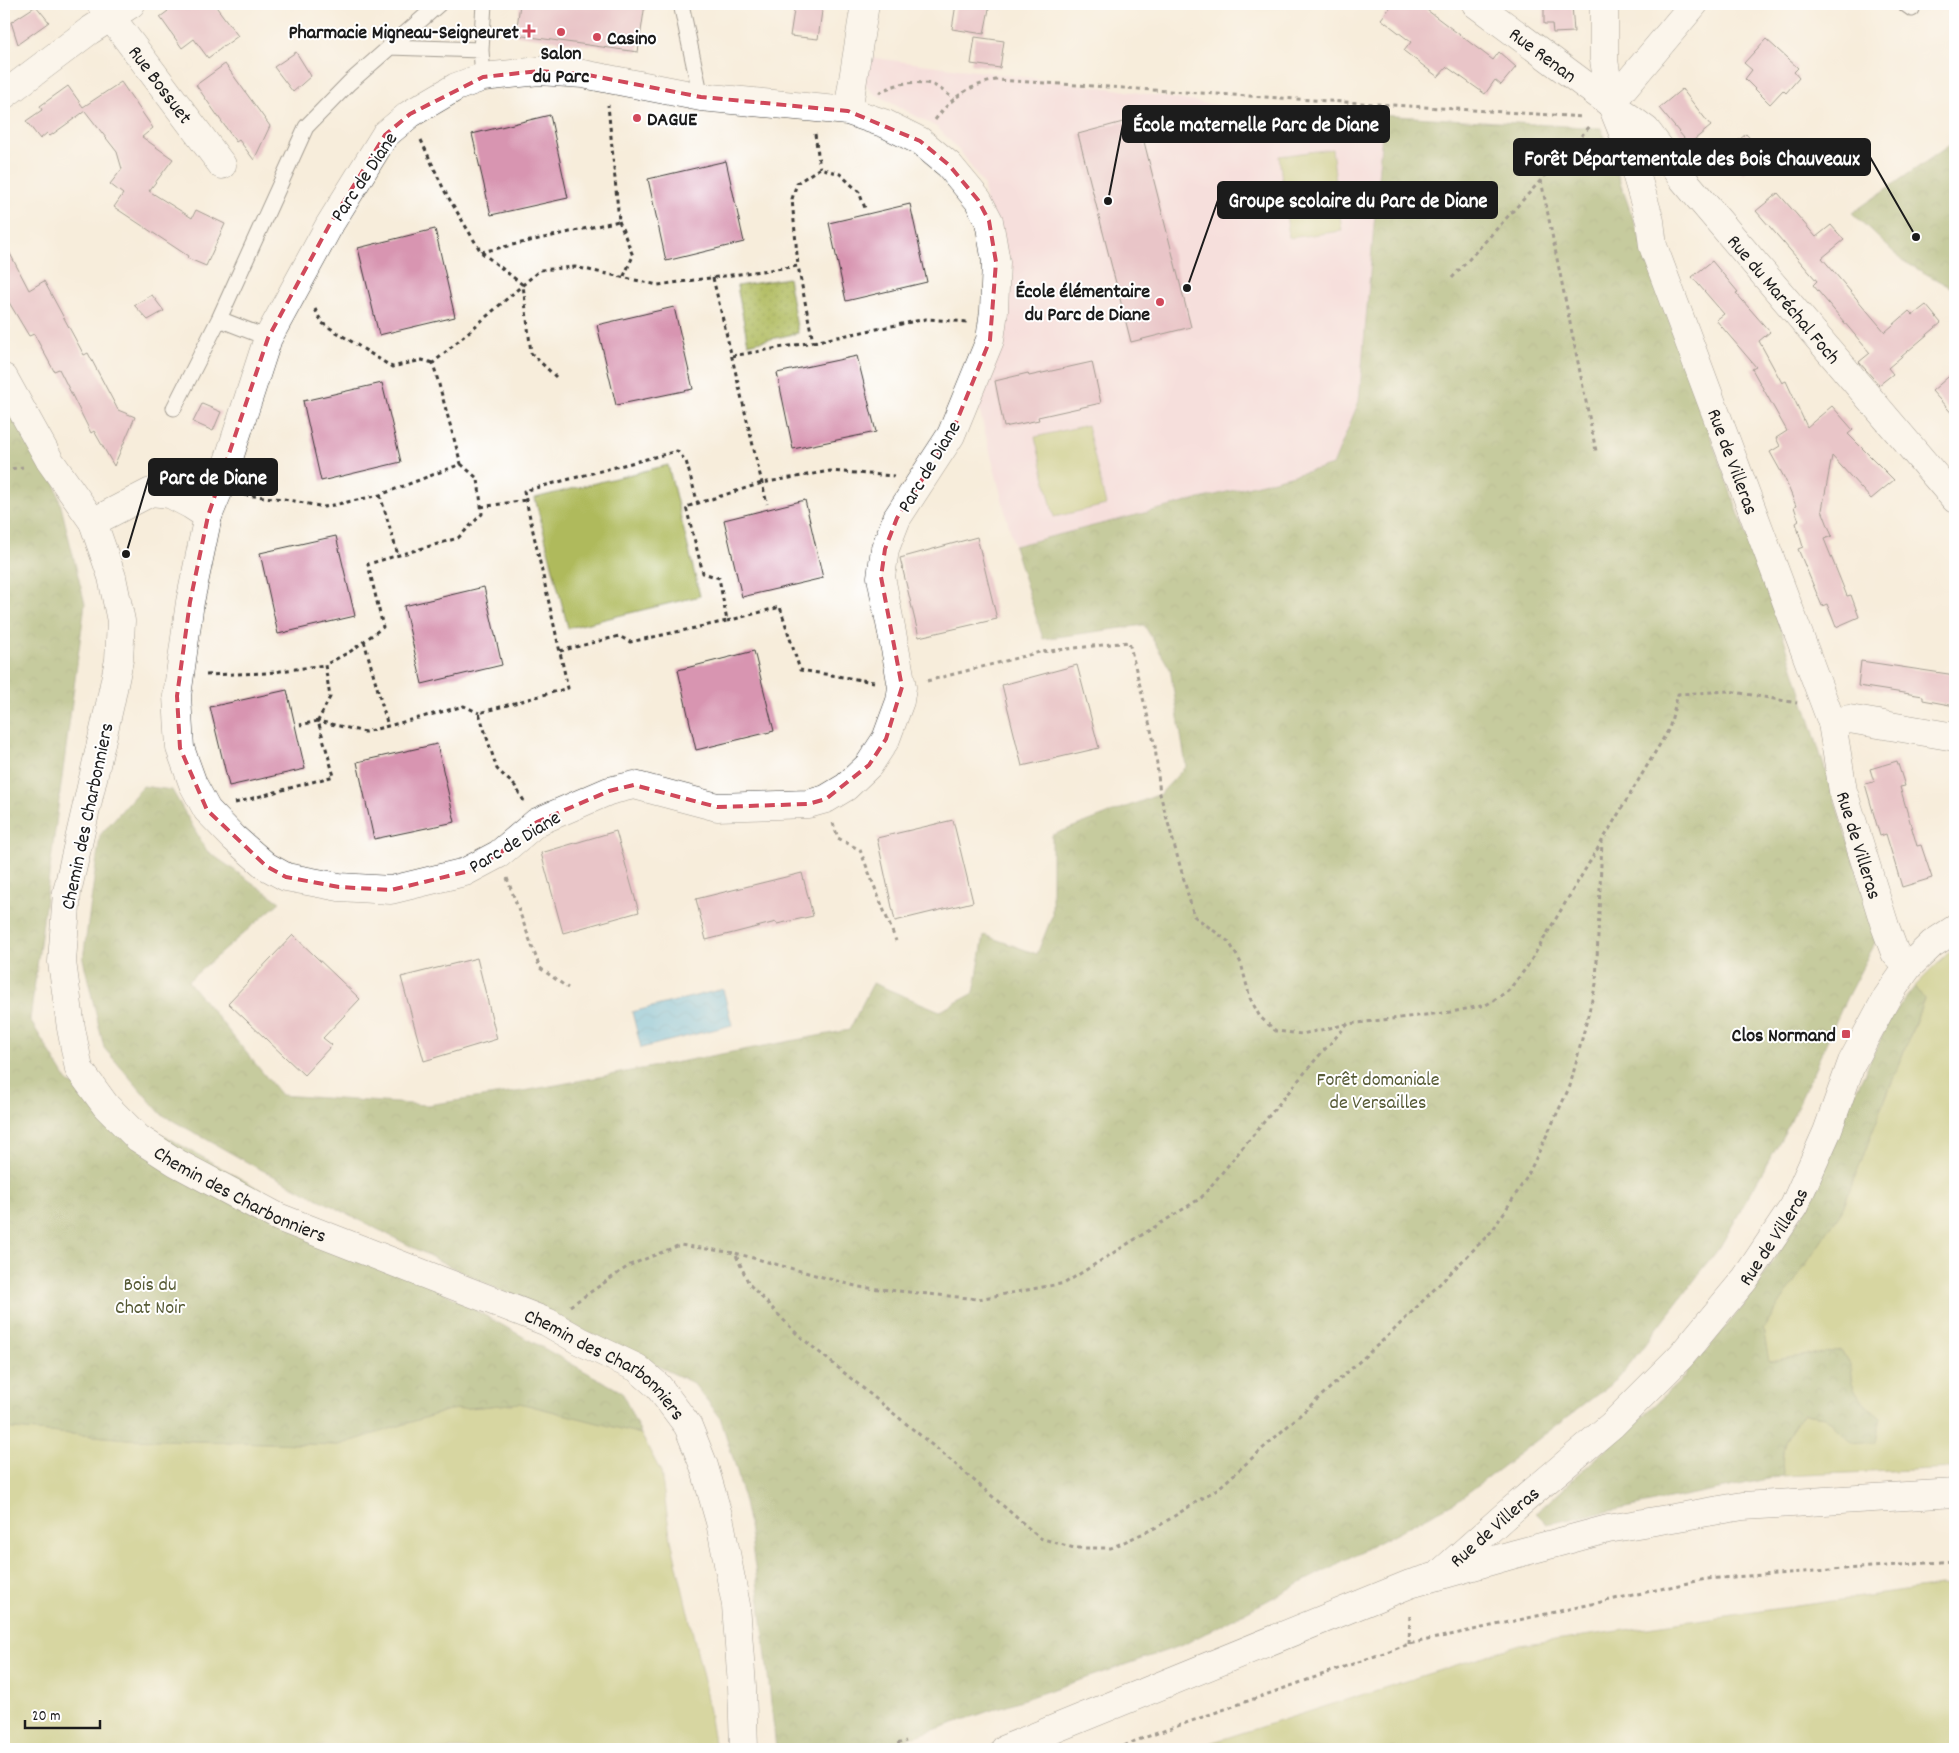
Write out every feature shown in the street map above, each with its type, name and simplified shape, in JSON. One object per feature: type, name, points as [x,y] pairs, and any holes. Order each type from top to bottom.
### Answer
[{"type":"street","points":[[848,111],[865,4]]},
{"type":"street","name":"Rue de Villeras","points":[[1438,1575],[1612,1425],[1681,1356],[1745,1279],[1794,1206],[1827,1132],[1852,1062],[1887,997],[1908,967],[1895,953],[1885,926],[1846,800],[1830,716],[1653,246],[1636,137],[1604,110],[1604,4]]},
{"type":"street","points":[[1604,110],[1694,4]]},
{"type":"street","name":"Rue Renan","points":[[1486,6],[1604,110]]},
{"type":"street","points":[[4,95],[90,31],[114,9]]},
{"type":"street","name":"Rue Bossuet","points":[[114,9],[222,165]]},
{"type":"street","name":"Parc de Diane","points":[[539,71],[583,74],[701,97],[848,111],[886,124],[920,141],[949,165],[978,200],[989,221],[996,262],[993,324],[990,340],[951,434],[897,518],[885,549],[881,577],[902,687],[900,701],[886,739],[869,766],[846,787],[826,799],[808,804],[717,807],[634,785],[609,791],[537,822],[499,854],[465,872],[392,890],[339,887],[286,876],[266,866],[234,838],[207,810],[193,784],[180,748],[177,696],[190,602],[208,516],[218,492],[268,338],[330,224],[385,135],[410,114],[456,87],[483,76],[539,71]]},
{"type":"street","name":"Rue du Maréchal Foch","points":[[1636,137],[1690,186],[1955,499]]},
{"type":"street","name":"Chemin des Charbonniers","points":[[4,378],[50,461],[93,522],[112,577],[121,622],[118,660],[110,704],[67,892],[62,962],[79,1069],[106,1106],[138,1138],[177,1163],[278,1217],[547,1322],[580,1341],[637,1368],[658,1386],[688,1426],[704,1466],[720,1522],[736,1605],[744,1749]]},
{"type":"street","points":[[93,522],[151,492],[170,494],[208,516]]},
{"type":"street","points":[[1830,716],[1955,737]]},
{"type":"street","points":[[1908,967],[1932,944],[1955,929]]},
{"type":"street","points":[[1005,1749],[1410,1584],[1608,1529],[1743,1506],[1955,1493]]},
{"type":"lane","points":[[174,408],[219,319],[306,127],[349,83],[439,4]]},
{"type":"lane","points":[[483,76],[481,50],[484,4]]},
{"type":"lane","points":[[681,4],[701,97]]},
{"type":"lane","points":[[389,47],[481,50]]},
{"type":"lane","points":[[219,319],[268,338]]},
{"type":"path","points":[[920,141],[942,110],[954,99],[976,85],[996,80],[1604,110]]},
{"type":"path","points":[[848,111],[888,88],[907,82],[931,84],[954,99]]},
{"type":"path","points":[[601,102],[608,103],[619,221],[633,256],[623,278]]},
{"type":"path","points":[[811,108],[820,168]]},
{"type":"path","points":[[1452,278],[1604,110]]},
{"type":"path","points":[[410,114],[444,190],[481,252],[523,285],[531,353],[556,377]]},
{"type":"path","points":[[820,168],[840,174],[859,192],[866,208]]},
{"type":"path","points":[[813,342],[798,266],[792,199],[796,184],[820,168]]},
{"type":"path","points":[[1541,180],[1596,451]]},
{"type":"path","points":[[481,252],[619,221]]},
{"type":"path","points":[[433,363],[540,270],[575,267],[658,285],[798,266]]},
{"type":"path","points":[[713,278],[767,504]]},
{"type":"path","points":[[290,297],[314,308],[322,323],[392,367],[422,360],[433,363]]},
{"type":"path","points":[[732,356],[926,319],[993,324]]},
{"type":"path","points":[[199,675],[266,673],[324,665],[351,651],[383,626],[368,564],[458,538],[482,514],[478,478],[461,464],[433,363]]},
{"type":"path","points":[[300,725],[318,721],[365,732],[464,706],[479,713],[568,688],[524,491],[677,452],[686,461],[698,504]]},
{"type":"path","points":[[218,492],[284,499],[324,507],[380,495],[461,464]]},
{"type":"path","points":[[560,651],[620,636],[630,642],[727,622],[718,578],[703,573],[686,507],[762,484],[830,471],[923,479]]},
{"type":"path","points":[[380,495],[398,555]]},
{"type":"path","points":[[481,507],[526,500]]},
{"type":"path","points":[[364,641],[388,726]]},
{"type":"path","points":[[1040,652],[1129,642],[1155,746],[1160,794],[1194,916],[1229,942],[1241,963],[1250,998],[1260,1017],[1276,1031],[1302,1034],[1348,1024],[1451,1012],[1486,1005],[1508,991],[1527,967],[1669,729],[1678,694],[1728,691],[1783,700],[1830,716]]},
{"type":"path","points":[[207,810],[334,776],[318,721],[330,697],[324,665]]},
{"type":"path","points":[[479,713],[497,769],[515,786],[537,822]]},
{"type":"path","points":[[826,799],[838,838],[860,850],[896,941]]},
{"type":"path","points":[[735,1253],[749,1284],[797,1334],[954,1463],[1040,1538],[1074,1548],[1110,1548],[1157,1527],[1220,1487],[1391,1333],[1492,1231],[1528,1178],[1570,1086],[1596,984],[1602,840]]},
{"type":"path","points":[[499,854],[540,968],[568,988]]},
{"type":"path","points":[[547,1322],[630,1265],[680,1245],[735,1253],[859,1287],[978,1299],[1065,1283],[1201,1198],[1316,1058],[1348,1024]]},
{"type":"path","points":[[1116,1749],[1409,1644],[1706,1579],[1955,1561]]},
{"type":"path","points":[[882,1749],[906,1741]]},
{"type":"highlighted area","points":[[539,71],[583,74],[701,97],[848,111],[920,141],[949,165],[978,200],[989,221],[996,262],[990,340],[951,435],[897,518],[885,549],[881,577],[902,687],[886,739],[869,765],[826,799],[808,804],[717,807],[634,785],[609,791],[537,822],[499,854],[465,872],[391,890],[339,887],[286,877],[266,866],[207,810],[180,748],[177,696],[190,602],[208,516],[268,338],[330,224],[385,135],[410,114],[483,77]]},
{"type":"shaded area","points":[[867,57],[1108,88],[1382,131],[1359,401],[1333,465],[1014,546],[974,389],[991,354],[984,186],[964,156],[938,128],[873,93],[860,78]]},
{"type":"green space","name":"Forêt domaniale de Versailles","points":[[1381,115],[1601,128],[1783,635],[1878,938],[1847,997],[1790,1123],[1720,1247],[1619,1378],[1457,1501],[1183,1645],[878,1749],[776,1749],[760,1602],[749,1526],[737,1471],[720,1417],[693,1383],[453,1268],[254,1166],[161,1114],[104,1048],[83,959],[100,835],[143,786],[172,790],[207,851],[280,902],[188,981],[281,1095],[427,1105],[529,1090],[849,1030],[873,983],[940,1011],[974,993],[984,935],[1037,954],[1052,916],[1052,835],[1160,794],[1186,766],[1170,669],[1144,625],[1043,639],[1014,546],[1333,465],[1359,401],[1382,131]]},
{"type":"green space","points":[[1951,144],[1955,146],[1955,290],[1903,261],[1852,213]]},
{"type":"green space","points":[[1332,149],[1342,231],[1289,238],[1279,156]]},
{"type":"green space","points":[[788,278],[798,333],[748,344],[737,286]]},
{"type":"green space","name":"Bois du Chat Noir","points":[[4,378],[50,461],[85,604],[30,1020],[68,1082],[622,1392],[641,1434],[520,1403],[449,1410],[339,1445],[128,1439],[4,1428]]},
{"type":"green space","points":[[1087,425],[1106,505],[1054,517],[1035,437]]},
{"type":"green space","points":[[668,465],[700,596],[568,628],[535,498]]},
{"type":"green space","points":[[1955,946],[1955,1468],[1783,1476],[1783,1449],[1785,1442],[1792,1429],[1804,1414],[1825,1417],[1851,1443],[1880,1418],[1858,1396],[1852,1383],[1851,1366],[1841,1350],[1768,1361],[1763,1329],[1842,1210],[1924,1000],[1915,986]]},
{"type":"green space","points":[[1915,986],[1924,999],[1842,1210],[1763,1329],[1769,1361],[1841,1350],[1851,1366],[1852,1383],[1858,1396],[1881,1418],[1876,1441],[1851,1443],[1825,1417],[1804,1414],[1792,1429],[1785,1442],[1783,1449],[1783,1476],[1547,1524],[1536,1513],[1678,1383],[1745,1304],[1816,1193],[1849,1105],[1890,1019]]},
{"type":"green space","points":[[520,1403],[641,1434],[661,1472],[670,1535],[704,1681],[715,1749],[335,1749],[324,1746],[305,1749],[4,1749],[4,1428],[128,1439],[339,1445],[449,1410]]},
{"type":"green space","points":[[1939,1586],[1955,1587],[1955,1749],[1191,1749],[1519,1645]]},
{"type":"water","points":[[723,989],[732,1025],[641,1048],[632,1012]]},
{"type":"building","points":[[163,4],[214,4],[238,36],[208,58],[194,39],[182,48],[160,17],[168,11]]},
{"type":"building","points":[[520,4],[645,4],[638,52],[516,35]]},
{"type":"building","points":[[795,4],[823,4],[818,39],[790,36]]},
{"type":"building","points":[[956,4],[990,4],[984,34],[952,29]]},
{"type":"building","points":[[1393,4],[1419,4],[1493,60],[1499,52],[1516,67],[1501,85],[1495,80],[1485,94],[1447,67],[1438,77],[1404,51],[1411,42],[1381,19]]},
{"type":"building","points":[[1544,4],[1572,4],[1574,32],[1553,33],[1552,24],[1544,24]]},
{"type":"building","points":[[36,6],[49,22],[18,44],[11,22]]},
{"type":"building","points":[[975,37],[1004,41],[1000,68],[971,64]]},
{"type":"building","points":[[1766,39],[1798,68],[1794,72],[1799,78],[1786,93],[1783,90],[1770,104],[1745,79],[1752,70],[1744,63]]},
{"type":"building","points":[[296,52],[311,76],[293,92],[274,67]]},
{"type":"building","points":[[225,64],[270,126],[254,160],[239,140],[236,142],[196,85]]},
{"type":"building","points":[[121,82],[153,128],[142,137],[173,159],[149,191],[192,218],[196,210],[225,224],[206,266],[187,258],[188,256],[114,207],[123,194],[110,184],[122,169],[117,152],[85,111],[50,136],[47,133],[40,139],[26,121],[42,110],[40,106],[68,86],[83,107]]},
{"type":"building","points":[[1682,89],[1711,126],[1689,144],[1659,108]]},
{"type":"building","points":[[550,115],[568,198],[491,215],[472,134]]},
{"type":"building","points":[[1138,118],[1191,327],[1131,342],[1078,134]]},
{"type":"building","points":[[1746,134],[1764,154],[1744,173],[1725,152]]},
{"type":"building","points":[[726,161],[744,242],[666,261],[648,179]]},
{"type":"building","points":[[1778,193],[1816,237],[1831,225],[1844,240],[1822,258],[1885,332],[1909,311],[1913,315],[1926,305],[1941,323],[1888,368],[1893,374],[1879,385],[1859,362],[1870,353],[1813,285],[1817,281],[1756,211]]},
{"type":"building","points":[[910,204],[927,282],[846,301],[829,223]]},
{"type":"building","points":[[435,229],[455,317],[379,335],[358,248]]},
{"type":"building","points":[[4,242],[29,290],[44,281],[84,355],[88,353],[118,410],[135,417],[114,466],[94,431],[91,433],[59,369],[54,371],[34,334],[29,336],[4,294]]},
{"type":"building","points":[[1712,261],[1738,292],[1736,293],[1770,332],[1759,341],[1782,383],[1786,381],[1807,427],[1832,406],[1853,430],[1848,434],[1894,480],[1871,499],[1832,456],[1822,510],[1832,536],[1824,539],[1847,596],[1851,595],[1859,617],[1836,627],[1827,604],[1822,606],[1798,549],[1803,547],[1796,523],[1799,521],[1794,507],[1796,506],[1785,479],[1770,452],[1780,446],[1776,438],[1787,431],[1752,369],[1756,367],[1716,320],[1724,314],[1692,277]]},
{"type":"building","points":[[152,295],[164,311],[148,320],[134,305]]},
{"type":"building","points":[[674,307],[693,389],[616,405],[597,325]]},
{"type":"building","points":[[857,356],[876,432],[793,449],[777,373]]},
{"type":"building","points":[[1092,362],[1101,403],[1038,417],[1039,420],[1004,427],[995,381],[1028,373],[1029,376]]},
{"type":"building","points":[[1955,371],[1955,417],[1932,391]]},
{"type":"building","points":[[382,383],[401,462],[321,481],[303,401]]},
{"type":"building","points":[[202,404],[221,412],[213,431],[193,422]]},
{"type":"building","points":[[805,500],[823,578],[742,597],[724,520]]},
{"type":"building","points":[[336,536],[355,616],[278,634],[260,553]]},
{"type":"building","points":[[977,537],[997,619],[919,637],[900,558]]},
{"type":"building","points":[[484,587],[502,665],[422,684],[404,606]]},
{"type":"building","points":[[754,651],[774,731],[696,750],[678,670]]},
{"type":"building","points":[[1861,661],[1955,675],[1955,706],[1923,700],[1923,696],[1858,686]]},
{"type":"building","points":[[1077,665],[1099,748],[1022,766],[1002,685]]},
{"type":"building","points":[[287,690],[305,769],[229,786],[210,707]]},
{"type":"building","points":[[437,744],[455,822],[374,839],[357,762]]},
{"type":"building","points":[[1897,761],[1905,786],[1900,787],[1917,846],[1921,845],[1932,878],[1902,887],[1886,834],[1880,836],[1865,784],[1874,782],[1870,769]]},
{"type":"building","points":[[953,820],[973,902],[895,921],[877,838]]},
{"type":"building","points":[[616,831],[639,912],[563,933],[541,853]]},
{"type":"building","points":[[802,873],[813,916],[777,924],[776,922],[706,940],[696,899]]},
{"type":"building","points":[[293,935],[360,999],[323,1038],[332,1045],[304,1075],[228,1003]]},
{"type":"building","points":[[477,958],[497,1039],[424,1061],[401,977]]},
{"type":"place","name":"Pharmacie Migneau-Seigneuret","points":[[529,31]]},
{"type":"place","name":"Salon du Parc","points":[[561,32]]},
{"type":"place","name":"Casino","points":[[597,37]]},
{"type":"place","name":"DAGUE","points":[[637,118]]},
{"type":"place","name":"École maternelle Parc de Diane","points":[[1108,201]]},
{"type":"place","name":"Forêt Départementale des Bois Chauveaux","points":[[1916,237]]},
{"type":"place","name":"Groupe scolaire du Parc de Diane","points":[[1187,288]]},
{"type":"place","name":"École élémentaire du Parc de Diane","points":[[1160,302]]},
{"type":"place","name":"Parc de Diane","points":[[126,554]]},
{"type":"place","name":"Clos Normand","points":[[1846,1034]]}]
